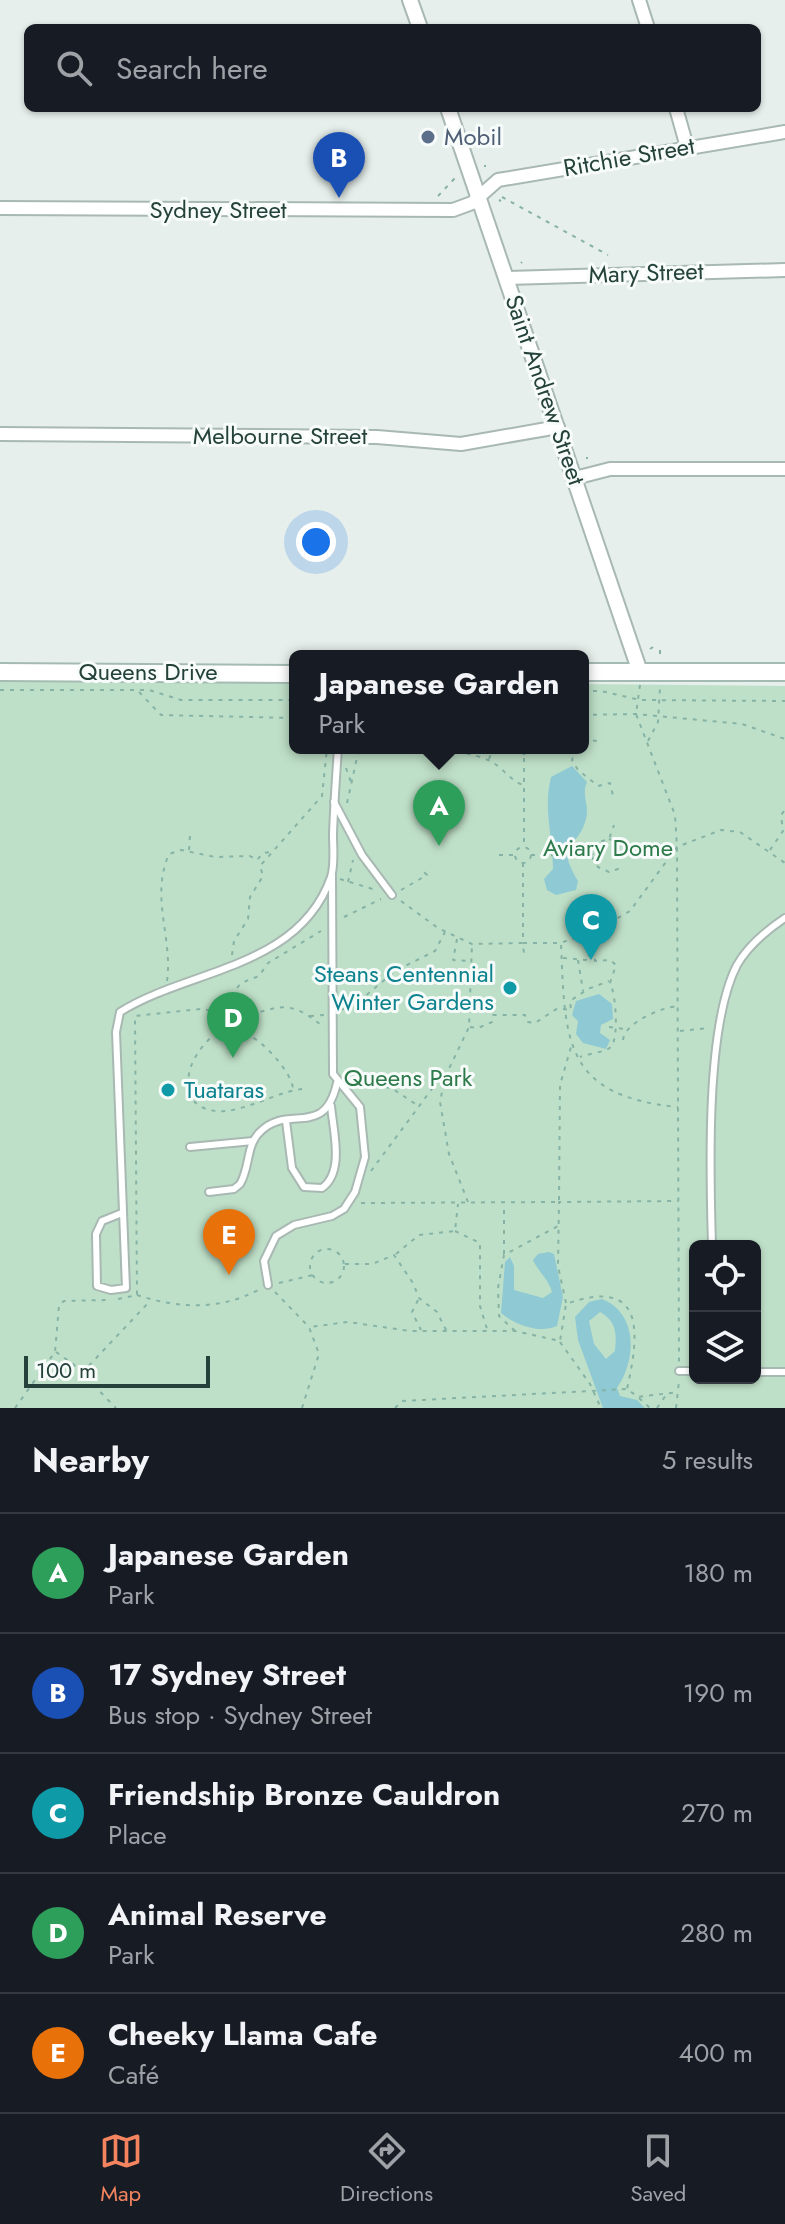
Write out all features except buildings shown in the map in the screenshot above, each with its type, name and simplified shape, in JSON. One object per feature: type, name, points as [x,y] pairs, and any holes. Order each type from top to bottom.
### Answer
[{"type":"main road","name":"Queens Drive","points":[[0,672],[289,674]]},
{"type":"main road","points":[[589,672],[785,672]]},
{"type":"street","points":[[410,0],[419,24]]},
{"type":"street","points":[[639,0],[647,24]]},
{"type":"street","name":"Saint Andrew Street","points":[[449,112],[640,672]]},
{"type":"street","points":[[677,112],[687,147]]},
{"type":"street","name":"Ritchie Street","points":[[479,195],[498,180],[785,132]]},
{"type":"street","name":"Sydney Street","points":[[0,208],[453,210],[479,195]]},
{"type":"street","name":"Mary Street","points":[[507,278],[679,270],[785,270]]},
{"type":"street","name":"Melbourne Street","points":[[0,434],[392,437],[461,444],[558,427]]},
{"type":"street","points":[[575,478],[610,469],[785,469]]},
{"type":"lane","points":[[268,1285],[264,1261],[276,1236],[294,1225],[337,1214],[349,1203],[363,1168],[364,1127],[356,1100],[337,1083],[333,1074],[331,1041],[335,922],[332,875],[338,754]]},
{"type":"lane","points":[[334,802],[362,855],[392,895]]},
{"type":"lane","points":[[122,1213],[102,1221],[96,1234],[97,1286],[111,1290],[126,1288],[116,1032],[120,1012],[144,997],[234,966],[302,924],[315,909],[332,875]]},
{"type":"lane","points":[[712,1240],[710,1158],[720,1027],[738,965],[764,933],[785,918]]},
{"type":"lane","points":[[286,1121],[294,1176],[304,1187],[322,1188],[330,1181],[335,1168],[331,1104],[337,1083]]},
{"type":"lane","points":[[209,1192],[234,1189],[240,1184],[253,1141],[265,1127],[317,1117],[331,1104]]},
{"type":"lane","points":[[190,1147],[253,1141]]},
{"type":"lane","points":[[679,1371],[689,1371]]},
{"type":"lane","points":[[761,1372],[785,1372]]},
{"type":"path","points":[[437,197],[455,178]]},
{"type":"path","points":[[501,200],[608,255]]},
{"type":"path","points":[[660,650],[660,656]]},
{"type":"path","points":[[167,688],[167,696]]},
{"type":"path","points":[[617,688],[617,696]]},
{"type":"path","points":[[647,743],[658,717],[660,688]]},
{"type":"path","points":[[0,690],[139,690],[181,700],[289,700]]},
{"type":"path","points":[[139,690],[139,696],[161,715],[289,718]]},
{"type":"path","points":[[589,691],[640,700],[785,701]]},
{"type":"path","points":[[640,700],[636,714],[675,815],[677,847],[679,1392],[676,1408]]},
{"type":"path","points":[[589,715],[636,714],[742,724],[785,739]]},
{"type":"path","points":[[589,740],[597,741]]},
{"type":"path","points":[[241,983],[234,966],[234,941],[248,919],[250,897],[263,876],[260,866],[322,796],[326,754]]},
{"type":"path","points":[[348,827],[346,805],[358,754]]},
{"type":"path","points":[[463,754],[489,760],[512,781],[523,785]]},
{"type":"path","points":[[489,760],[491,754]]},
{"type":"path","points":[[524,754],[524,847],[531,855]]},
{"type":"path","points":[[574,754],[572,760],[578,770],[598,786],[610,783],[614,800]]},
{"type":"path","points":[[342,764],[352,786]]},
{"type":"path","points":[[770,851],[783,831],[781,815],[785,810]]},
{"type":"path","points":[[609,839],[614,825]]},
{"type":"path","points":[[332,875],[392,895],[445,932],[472,944],[561,943],[590,934],[630,911],[677,847],[721,830],[740,832],[785,863]]},
{"type":"path","points":[[188,851],[190,836]]},
{"type":"path","points":[[621,868],[609,872],[598,867],[592,856],[596,843],[609,839],[620,843],[626,856]]},
{"type":"path","points":[[499,855],[515,855],[524,847]]},
{"type":"path","points":[[156,1013],[157,1004],[170,1000],[170,954],[161,921],[161,880],[169,854],[176,849],[215,857],[250,856],[257,860],[263,853],[272,852]]},
{"type":"path","points":[[348,882],[355,851]]},
{"type":"path","points":[[515,855],[523,863],[524,955]]},
{"type":"path","points":[[523,863],[531,855],[592,856]]},
{"type":"path","points":[[302,1089],[230,1110],[212,1111],[195,1104],[189,1094],[191,1065],[201,1047],[228,1023],[233,993],[241,983],[259,976],[272,960],[335,922],[427,875],[421,869]]},
{"type":"path","points":[[15,1408],[55,1352],[59,1305],[64,1301],[134,1299],[137,1295],[135,1016],[200,1009],[247,1014],[281,1006],[309,1016],[332,1014],[357,1003],[395,971],[435,951],[445,932]]},
{"type":"path","points":[[457,939],[453,960],[472,961]]},
{"type":"path","points":[[561,943],[563,1007],[571,1047],[578,1057],[596,1082],[620,1097],[679,1107]]},
{"type":"path","points":[[469,1203],[457,1180],[443,1129],[440,1102],[445,1077],[469,1027],[472,944]]},
{"type":"path","points":[[561,958],[595,956],[595,961],[614,962],[611,981],[616,994],[611,1026],[614,1040],[608,1050],[578,1057]]},
{"type":"path","points":[[578,959],[577,975],[583,991]]},
{"type":"path","points":[[563,1007],[571,1010],[570,1001],[583,991],[611,981]]},
{"type":"path","points":[[623,1040],[627,1029],[658,1010],[678,1006]]},
{"type":"path","points":[[469,1027],[485,1027],[492,1022],[493,1015],[525,1015],[527,1022],[535,1023],[563,1007]]},
{"type":"path","points":[[309,1016],[331,1041]]},
{"type":"path","points":[[228,1023],[253,1038],[280,1063],[292,1077],[292,1090]]},
{"type":"path","points":[[611,1026],[627,1029]]},
{"type":"path","points":[[678,1031],[720,1027]]},
{"type":"path","points":[[560,1341],[566,1304],[558,1266],[560,1085],[571,1047]]},
{"type":"path","points":[[337,1083],[347,1076],[357,1076],[400,1092],[418,1106]]},
{"type":"path","points":[[365,1180],[418,1106],[437,1082],[445,1077]]},
{"type":"path","points":[[349,1203],[678,1201]]},
{"type":"path","points":[[455,1231],[458,1203]]},
{"type":"path","points":[[504,1203],[499,1316],[515,1331]]},
{"type":"path","points":[[504,1255],[559,1225]]},
{"type":"path","points":[[345,1264],[372,1264],[394,1255],[405,1243],[419,1235],[455,1231],[480,1243],[480,1306],[487,1329]]},
{"type":"path","points":[[321,1250],[336,1251],[345,1264],[341,1276],[332,1283],[321,1282],[313,1275],[311,1260],[321,1250]]},
{"type":"path","points":[[394,1255],[419,1298],[437,1312],[447,1332]]},
{"type":"path","points":[[126,1288],[137,1295],[166,1304],[204,1306],[233,1300],[268,1285],[313,1275]]},
{"type":"path","points":[[268,1285],[309,1327],[319,1354],[302,1408]]},
{"type":"path","points":[[566,1304],[596,1294],[613,1297],[627,1308],[635,1321],[636,1342],[627,1389]]},
{"type":"path","points":[[419,1298],[412,1312],[421,1331]]},
{"type":"path","points":[[82,1373],[151,1300]]},
{"type":"path","points":[[309,1327],[348,1322],[421,1331],[487,1329],[515,1331],[560,1341],[595,1391],[601,1408]]},
{"type":"path","points":[[55,1352],[82,1373],[116,1408]]},
{"type":"path","points":[[398,1408],[402,1401],[627,1389],[650,1408]]},
{"type":"path","points":[[638,1397],[679,1392]]},
{"type":"path","points":[[657,1408],[667,1394]]},
{"type":"green space","name":"Queens Park","points":[[0,681],[289,682],[289,754],[589,754],[589,684],[785,686],[785,1408],[0,1408]]},
{"type":"water","points":[[572,766],[587,782],[587,814],[568,852],[578,881],[576,890],[556,895],[547,890],[544,879],[553,869],[549,789],[551,777]]},
{"type":"water","points":[[599,994],[612,1004],[613,1019],[601,1025],[600,1033],[610,1040],[606,1049],[583,1043],[576,1034],[578,1021],[572,1015],[576,1001]]},
{"type":"water","points":[[538,1254],[554,1254],[563,1297],[557,1326],[536,1329],[501,1313],[505,1262],[510,1257],[514,1266],[514,1290],[543,1298],[552,1292],[533,1260]]},
{"type":"water","points":[[602,1299],[614,1306],[628,1326],[631,1351],[624,1377],[617,1388],[620,1396],[637,1400],[645,1408],[603,1408],[578,1340],[575,1317],[589,1302]],"holes":[[[600,1312],[614,1328],[616,1339],[615,1351],[606,1359],[594,1344],[589,1321]]]},
{"type":"place","name":"Mobil","points":[[428,137]]},
{"type":"place","name":"17 Sydney Street","points":[[339,198]]},
{"type":"place","name":"Japanese Garden","points":[[439,846]]},
{"type":"place","name":"Friendship Bronze Cauldron","points":[[591,960]]},
{"type":"place","name":"Steans Centennial Winter Gardens","points":[[510,988]]},
{"type":"place","name":"Animal Reserve","points":[[233,1058]]},
{"type":"place","name":"Tuataras","points":[[168,1090]]},
{"type":"place","name":"Cheeky Llama Cafe","points":[[229,1275]]},
{"type":"park label","name":"Aviary Dome","points":[[608,848]]}]
